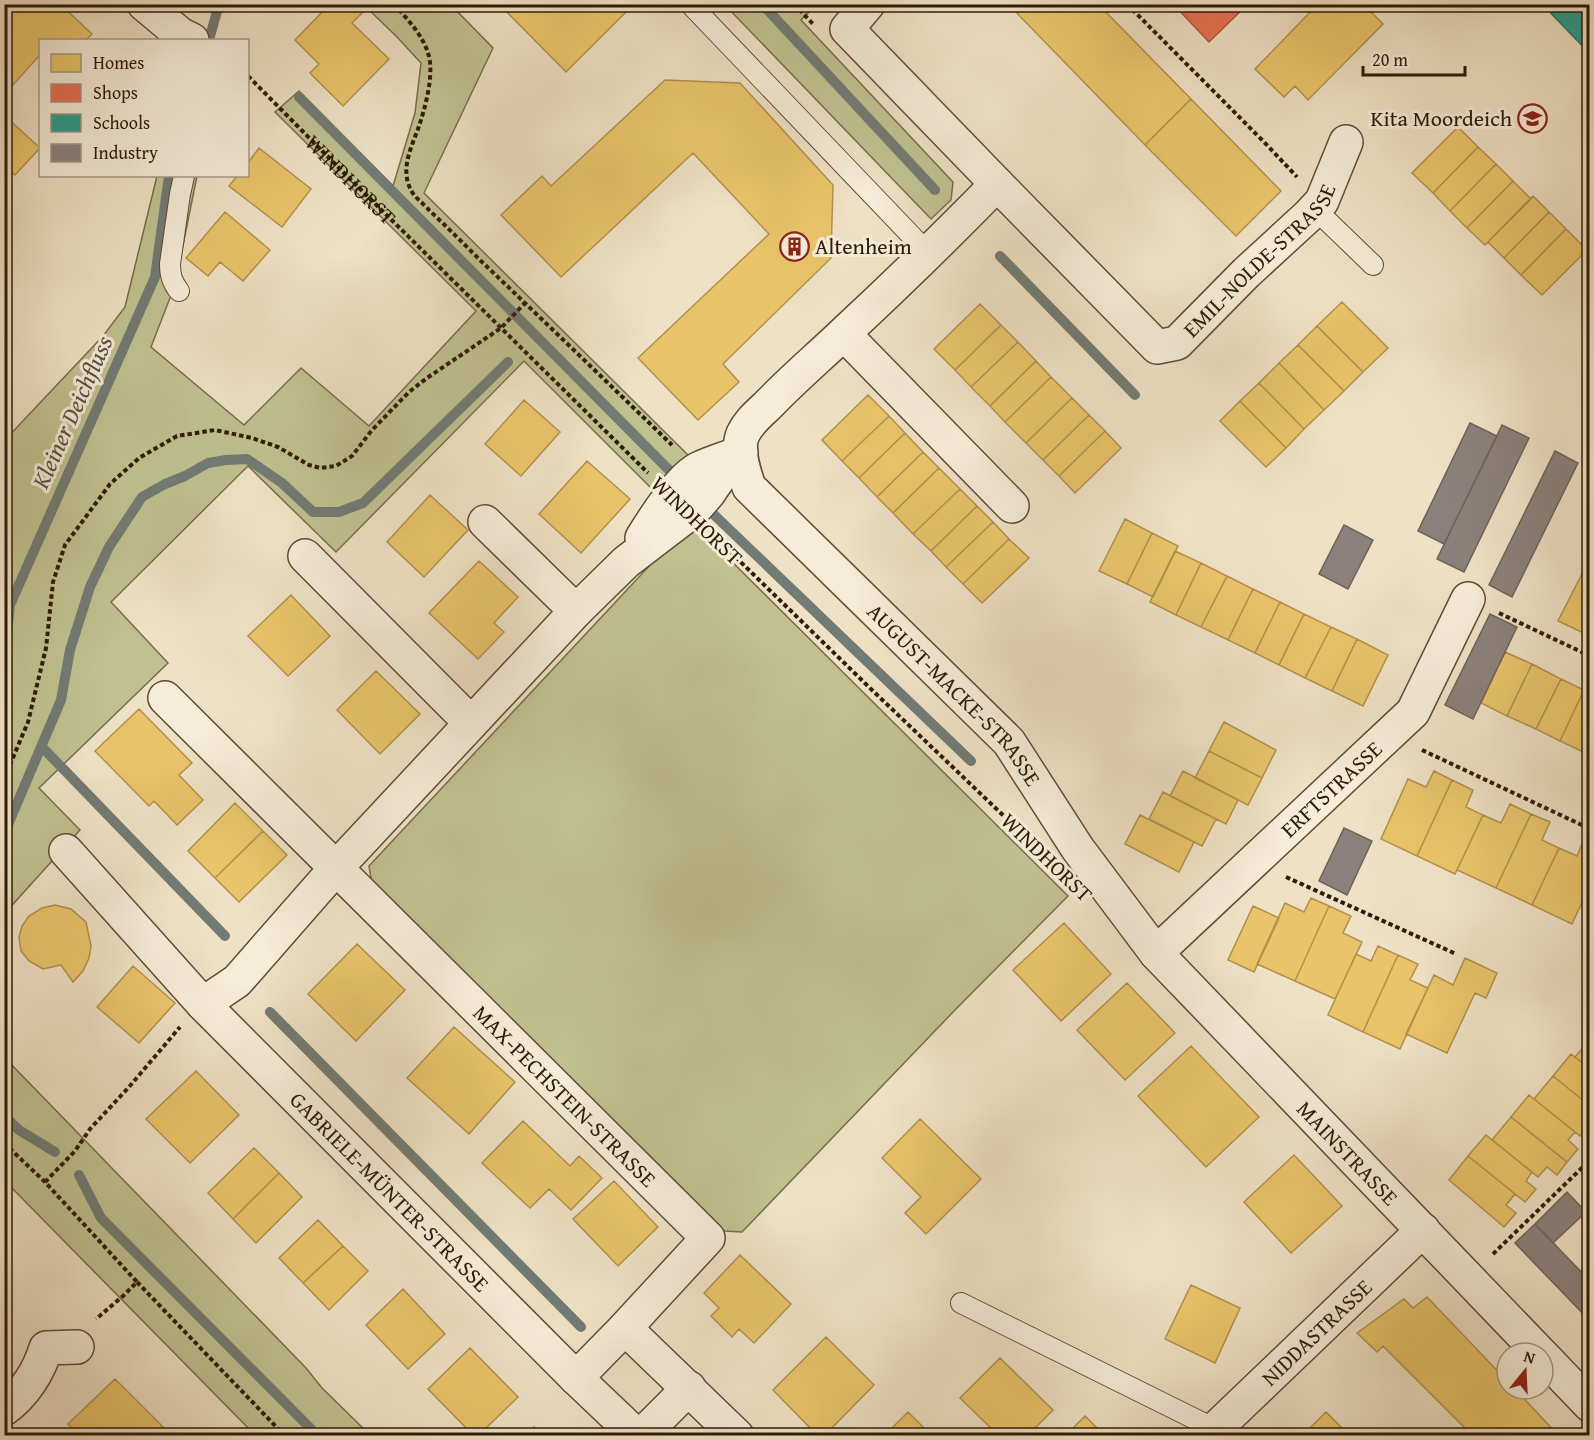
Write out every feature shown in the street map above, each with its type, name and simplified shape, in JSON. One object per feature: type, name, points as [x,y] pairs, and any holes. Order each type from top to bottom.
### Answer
[{"type":"street","points":[[144,4],[180,34],[190,39]]},
{"type":"street","points":[[203,1004],[237,981],[336,868],[576,611],[681,504],[708,494],[741,452],[742,437],[748,424],[998,184],[847,29],[868,4]]},
{"type":"street","name":"EMIL-NOLDE-STRASSE","points":[[998,184],[1157,347],[1177,343],[1318,205],[1346,142]]},
{"type":"street","points":[[844,334],[1012,506]]},
{"type":"street","points":[[681,504],[688,476],[741,452]]},
{"type":"street","name":"AUGUST-MACKE-STRASSE","points":[[741,452],[743,471],[749,488],[1009,742],[1078,849],[1156,952]]},
{"type":"street","points":[[485,522],[576,611]]},
{"type":"street","points":[[305,556],[471,723]]},
{"type":"street","name":"ERFTSTRASSE","points":[[1156,952],[1413,711],[1468,599]]},
{"type":"street","points":[[165,699],[336,868]]},
{"type":"street","name":"GABRIELE-MÜNTER-STRASSE","points":[[66,851],[203,1004],[576,1378],[639,1436],[689,1388]]},
{"type":"street","name":"MAX-PECHSTEIN-STRASSE","points":[[336,868],[708,1238],[625,1328]]},
{"type":"street","name":"MAINSTRASSE","points":[[1156,952],[1530,1341]]},
{"type":"street","name":"NIDDASTRASSE","points":[[1212,1432],[1424,1230]]},
{"type":"street","points":[[576,1378],[625,1328],[737,1436]]},
{"type":"street","points":[[4,1409],[13,1403],[35,1374],[46,1348],[76,1347]]},
{"type":"street","name":"MAINSTRASSE","points":[[1555,1368],[1590,1405]]},
{"type":"lane","points":[[690,4],[928,253]]},
{"type":"lane","points":[[179,291],[170,275],[170,264],[183,177]]},
{"type":"lane","points":[[1318,205],[1372,265]]},
{"type":"lane","points":[[961,1304],[1212,1432]]},
{"type":"path","points":[[394,4],[415,28],[425,45],[431,70],[427,97],[406,168],[411,191],[697,470]]},
{"type":"path","points":[[1127,4],[1266,144],[1318,205]]},
{"type":"path","name":"WINDHORST","points":[[249,77],[350,180],[681,504],[1033,844]]},
{"type":"path","points":[[4,779],[28,722],[46,648],[53,582],[65,545],[110,484],[131,464],[177,436],[215,430],[252,438],[278,447],[309,465],[320,468],[336,466],[352,456],[409,392],[501,327],[525,303]]},
{"type":"path","points":[[1468,599],[1590,656]]},
{"type":"path","points":[[1389,734],[1586,827]]},
{"type":"path","points":[[1253,862],[1456,954]]},
{"type":"path","points":[[45,1182],[75,1151],[90,1129],[203,1004]]},
{"type":"path","points":[[4,1143],[45,1182],[137,1282],[285,1436]]},
{"type":"path","points":[[1469,1278],[1590,1160]]},
{"type":"path","points":[[76,1347],[97,1317],[137,1282]]},
{"type":"green space","points":[[450,4],[493,48],[424,193],[689,456],[655,492],[524,361],[336,552],[248,466],[111,602],[168,663],[39,788],[80,830],[5,913],[4,441],[103,336],[125,307],[157,177],[197,177],[175,285],[151,347],[244,425],[301,368],[369,426],[476,311],[275,112],[299,91],[393,186],[415,113],[421,63],[364,5]]},
{"type":"green space","points":[[725,5],[812,5],[814,7],[801,20],[953,182],[951,200],[931,219]]},
{"type":"green space","points":[[695,525],[1068,896],[742,1232],[725,1231],[709,1225],[372,884],[369,866],[667,547]]},
{"type":"green space","points":[[5,1058],[370,1435],[255,1435],[5,1181]]},
{"type":"building: Homes","points":[[7,4],[60,4],[92,34],[87,39],[39,39],[39,56],[11,87],[4,81],[4,8]]},
{"type":"building: Homes","points":[[330,4],[359,4],[365,10],[352,23],[389,59],[343,106],[310,73],[319,64],[295,40]]},
{"type":"building: Homes","points":[[499,4],[634,4],[566,72]]},
{"type":"building: Homes","points":[[1008,4],[1098,4],[1191,99],[1145,145]]},
{"type":"building: Homes","points":[[1318,4],[1363,4],[1383,24],[1308,100],[1295,86],[1284,97],[1255,69]]},
{"type":"building: Homes","name":"Altenheim","points":[[665,80],[740,83],[833,185],[831,258],[723,364],[739,382],[698,420],[638,358],[769,234],[693,153],[561,277],[501,215],[542,176],[551,186]]},
{"type":"building: Homes","points":[[1191,99],[1281,191],[1236,236],[1145,145]]},
{"type":"building: Homes","points":[[4,115],[39,149],[15,175],[4,166]]},
{"type":"building: Homes","points":[[1458,127],[1478,147],[1433,193],[1412,173]]},
{"type":"building: Homes","points":[[1478,147],[1496,164],[1450,211],[1433,193]]},
{"type":"building: Homes","points":[[259,148],[311,189],[282,227],[229,186],[236,177],[249,177],[249,162]]},
{"type":"building: Homes","points":[[1496,164],[1513,181],[1467,228],[1450,211]]},
{"type":"building: Homes","points":[[1513,181],[1531,199],[1485,245],[1467,228]]},
{"type":"building: Homes","points":[[1533,196],[1549,212],[1504,258],[1488,242]]},
{"type":"building: Homes","points":[[225,212],[270,250],[243,281],[220,262],[208,276],[186,258]]},
{"type":"building: Homes","points":[[1549,212],[1566,229],[1521,275],[1504,258]]},
{"type":"building: Homes","points":[[1566,229],[1587,250],[1542,295],[1521,275]]},
{"type":"building: Homes","points":[[1342,302],[1388,348],[1363,372],[1317,326]]},
{"type":"building: Homes","points":[[980,304],[1001,325],[955,370],[934,349]]},
{"type":"building: Homes","points":[[1001,325],[1018,342],[971,387],[955,370]]},
{"type":"building: Homes","points":[[1317,326],[1363,372],[1344,391],[1298,345]]},
{"type":"building: Homes","points":[[1018,342],[1036,361],[990,406],[971,387]]},
{"type":"building: Homes","points":[[1298,345],[1344,391],[1324,410],[1279,363]]},
{"type":"building: Homes","points":[[1036,361],[1051,377],[1005,422],[990,406]]},
{"type":"building: Homes","points":[[1279,363],[1324,410],[1304,429],[1259,383]]},
{"type":"building: Homes","points":[[1051,377],[1072,398],[1026,443],[1005,422]]},
{"type":"building: Homes","points":[[1259,383],[1304,429],[1286,448],[1240,401]]},
{"type":"building: Homes","points":[[868,395],[889,416],[842,461],[822,440]]},
{"type":"building: Homes","points":[[1072,398],[1089,415],[1043,460],[1026,443]]},
{"type":"building: Homes","points":[[524,400],[560,432],[521,476],[485,444]]},
{"type":"building: Homes","points":[[1240,401],[1286,448],[1266,467],[1220,421]]},
{"type":"building: Homes","points":[[1089,415],[1105,431],[1059,476],[1043,460]]},
{"type":"building: Homes","points":[[889,416],[905,433],[859,478],[842,461]]},
{"type":"building: Homes","points":[[1105,431],[1121,448],[1075,493],[1059,476]]},
{"type":"building: Homes","points":[[905,433],[923,452],[877,497],[859,478]]},
{"type":"building: Homes","points":[[923,452],[939,468],[893,513],[877,497]]},
{"type":"building: Homes","points":[[587,461],[630,499],[581,553],[539,514]]},
{"type":"building: Homes","points":[[939,468],[960,489],[913,534],[893,513]]},
{"type":"building: Homes","points":[[960,489],[977,506],[931,551],[913,534]]},
{"type":"building: Homes","points":[[430,495],[468,530],[424,577],[387,542]]},
{"type":"building: Homes","points":[[977,506],[993,522],[946,567],[931,551]]},
{"type":"building: Homes","points":[[1125,519],[1152,533],[1127,584],[1099,571]]},
{"type":"building: Homes","points":[[993,522],[1009,539],[963,584],[946,567]]},
{"type":"building: Homes","points":[[1152,533],[1178,546],[1153,597],[1127,584]]},
{"type":"building: Homes","points":[[1009,539],[1029,558],[982,603],[963,584]]},
{"type":"building: Homes","points":[[1175,551],[1201,563],[1176,615],[1150,602]]},
{"type":"building: Homes","points":[[479,561],[518,597],[494,623],[504,632],[478,659],[429,613]]},
{"type":"building: Homes","points":[[1201,563],[1227,576],[1201,627],[1176,615]]},
{"type":"building: Homes","points":[[1586,566],[1590,568],[1590,636],[1558,621]]},
{"type":"building: Homes","points":[[1227,576],[1253,589],[1228,640],[1201,627]]},
{"type":"building: Homes","points":[[1253,589],[1280,602],[1255,653],[1228,640]]},
{"type":"building: Homes","points":[[291,595],[330,636],[288,676],[248,636]]},
{"type":"building: Homes","points":[[1280,602],[1304,614],[1279,665],[1255,653]]},
{"type":"building: Homes","points":[[1304,614],[1331,627],[1305,678],[1279,665]]},
{"type":"building: Homes","points":[[1331,627],[1357,639],[1332,691],[1305,678]]},
{"type":"building: Homes","points":[[1357,639],[1388,655],[1363,706],[1332,691]]},
{"type":"building: Homes","points":[[1505,652],[1532,664],[1507,716],[1481,703]]},
{"type":"building: Homes","points":[[1532,664],[1561,679],[1536,729],[1507,716]]},
{"type":"building: Homes","points":[[376,671],[420,714],[380,754],[337,710]]},
{"type":"building: Homes","points":[[1561,679],[1584,690],[1560,741],[1536,729]]},
{"type":"building: Homes","points":[[1584,690],[1590,692],[1590,743],[1585,753],[1560,741]]},
{"type":"building: Homes","points":[[139,709],[192,763],[179,775],[203,800],[177,825],[154,801],[149,806],[95,751]]},
{"type":"building: Homes","points":[[1224,722],[1276,750],[1262,778],[1209,751]]},
{"type":"building: Homes","points":[[1209,751],[1262,778],[1248,805],[1195,778]]},
{"type":"building: Homes","points":[[1183,771],[1238,800],[1226,824],[1170,796]]},
{"type":"building: Homes","points":[[1434,771],[1452,780],[1417,856],[1381,839],[1408,779],[1426,787]]},
{"type":"building: Homes","points":[[1452,780],[1473,790],[1466,807],[1483,815],[1455,874],[1417,856]]},
{"type":"building: Homes","points":[[1163,792],[1216,819],[1202,846],[1149,819]]},
{"type":"building: Homes","points":[[235,803],[263,831],[215,878],[188,851]]},
{"type":"building: Homes","points":[[1510,804],[1531,814],[1496,888],[1457,870],[1483,815],[1501,823]]},
{"type":"building: Homes","points":[[1531,814],[1550,822],[1542,840],[1559,848],[1532,905],[1496,888]]},
{"type":"building: Homes","points":[[1140,815],[1194,842],[1179,872],[1125,844]]},
{"type":"building: Homes","points":[[263,831],[287,855],[239,902],[215,878]]},
{"type":"building: Homes","points":[[1584,839],[1590,842],[1590,885],[1572,924],[1532,905],[1559,848],[1577,856]]},
{"type":"building: Homes","points":[[1311,898],[1329,906],[1295,981],[1257,964],[1285,903],[1304,912]]},
{"type":"building: Homes","points":[[55,905],[71,909],[86,922],[91,946],[89,958],[83,971],[73,982],[61,965],[43,969],[29,961],[21,951],[19,937],[22,926],[29,916],[42,908]]},
{"type":"building: Homes","points":[[1253,906],[1279,918],[1254,972],[1228,960]]},
{"type":"building: Homes","points":[[1329,906],[1351,916],[1343,933],[1362,942],[1335,999],[1295,981]]},
{"type":"building: Homes","points":[[1064,923],[1111,974],[1061,1021],[1013,970]]},
{"type":"building: Homes","points":[[357,944],[405,990],[356,1041],[308,994]]},
{"type":"building: Homes","points":[[1378,946],[1398,955],[1363,1032],[1328,1015],[1356,954],[1371,961]]},
{"type":"building: Homes","points":[[1398,955],[1418,964],[1410,980],[1428,988],[1400,1049],[1363,1032]]},
{"type":"building: Homes","points":[[1465,958],[1497,973],[1486,998],[1475,993],[1447,1053],[1406,1034],[1434,975],[1453,985]]},
{"type":"building: Homes","points":[[133,966],[175,1003],[139,1043],[97,1007]]},
{"type":"building: Homes","points":[[1127,983],[1175,1033],[1125,1080],[1077,1030]]},
{"type":"building: Homes","points":[[454,1027],[515,1082],[469,1134],[407,1078]]},
{"type":"building: Homes","points":[[1590,1040],[1590,1069],[1575,1057]]},
{"type":"building: Homes","points":[[1191,1046],[1259,1117],[1206,1167],[1138,1096]]},
{"type":"building: Homes","points":[[1571,1054],[1590,1069],[1590,1106],[1553,1076]]},
{"type":"building: Homes","points":[[196,1071],[239,1115],[190,1163],[146,1119]]},
{"type":"building: Homes","points":[[1553,1076],[1590,1106],[1590,1129],[1587,1127],[1580,1136],[1534,1099]]},
{"type":"building: Homes","points":[[1529,1095],[1575,1132],[1568,1140],[1578,1149],[1567,1162],[1511,1117]]},
{"type":"building: Homes","points":[[1511,1117],[1567,1162],[1557,1175],[1547,1167],[1538,1177],[1492,1140]]},
{"type":"building: Homes","points":[[920,1119],[981,1179],[926,1234],[905,1213],[921,1197],[882,1158]]},
{"type":"building: Homes","points":[[523,1121],[570,1166],[579,1156],[602,1178],[571,1210],[549,1189],[530,1208],[482,1163]]},
{"type":"building: Homes","points":[[1486,1135],[1532,1172],[1526,1181],[1536,1189],[1525,1202],[1468,1156]]},
{"type":"building: Homes","points":[[254,1148],[279,1173],[233,1219],[208,1193]]},
{"type":"building: Homes","points":[[1294,1155],[1342,1206],[1291,1253],[1244,1202]]},
{"type":"building: Homes","points":[[1468,1156],[1515,1194],[1506,1205],[1516,1213],[1504,1227],[1449,1180]]},
{"type":"building: Homes","points":[[279,1173],[302,1197],[256,1243],[233,1219]]},
{"type":"building: Homes","points":[[614,1181],[658,1227],[618,1266],[573,1219]]},
{"type":"building: Homes","points":[[318,1220],[343,1246],[303,1283],[279,1258]]},
{"type":"building: Homes","points":[[343,1246],[368,1271],[329,1310],[303,1283]]},
{"type":"building: Homes","points":[[740,1255],[791,1304],[754,1343],[739,1329],[732,1337],[711,1316],[719,1308],[704,1293]]},
{"type":"building: Homes","points":[[1191,1285],[1240,1308],[1215,1363],[1165,1339]]},
{"type":"building: Homes","points":[[403,1289],[445,1334],[408,1369],[366,1325]]},
{"type":"building: Homes","points":[[1427,1297],[1495,1368],[1495,1401],[1526,1401],[1559,1436],[1473,1436],[1383,1346],[1377,1352],[1357,1333],[1404,1299],[1413,1308]]},
{"type":"building: Homes","points":[[826,1337],[874,1385],[824,1436],[818,1436],[773,1390]]},
{"type":"building: Homes","points":[[470,1348],[518,1397],[478,1436],[474,1436],[428,1389]]},
{"type":"building: Homes","points":[[1000,1358],[1053,1410],[1027,1436],[999,1436],[960,1398]]},
{"type":"building: Homes","points":[[115,1379],[164,1428],[157,1436],[79,1436],[68,1424]]},
{"type":"building: Homes","points":[[908,1412],[932,1436],[884,1436]]},
{"type":"building: Homes","points":[[1326,1412],[1350,1436],[1302,1436]]},
{"type":"building: Homes","points":[[1085,1416],[1105,1436],[1065,1436]]},
{"type":"building: Homes","points":[[534,1427],[542,1436],[526,1436]]},
{"type":"building: Shops","points":[[1173,4],[1248,4],[1209,42]]},
{"type":"building: Schools","points":[[1542,4],[1590,4],[1590,54]]},
{"type":"building: Industry","points":[[1470,423],[1497,436],[1444,544],[1418,531]]},
{"type":"building: Industry","points":[[1502,425],[1529,438],[1464,572],[1437,559]]},
{"type":"building: Industry","points":[[1555,451],[1578,463],[1512,597],[1489,585]]},
{"type":"building: Industry","points":[[1344,525],[1373,540],[1348,589],[1319,574]]},
{"type":"building: Industry","points":[[1490,614],[1517,627],[1473,719],[1445,705]]},
{"type":"building: Industry","points":[[1344,828],[1372,841],[1347,895],[1319,881]]},
{"type":"building: Industry","points":[[1567,1192],[1586,1212],[1553,1243],[1535,1224]]},
{"type":"building: Industry","points":[[1535,1224],[1590,1281],[1589,1320],[1515,1243]]},
{"type":"waterway","name":"Kleiner Deichfluss","points":[[209,39],[219,4]]},
{"type":"waterway","points":[[762,4],[935,190]]},
{"type":"waterway","points":[[299,97],[669,470]]},
{"type":"waterway","name":"Kleiner Deichfluss","points":[[4,662],[10,605],[155,277],[169,177]]},
{"type":"waterway","points":[[1000,256],[1135,395]]},
{"type":"waterway","points":[[4,834],[61,700],[70,650],[90,587],[109,547],[142,497],[208,463],[247,459],[282,483],[313,512],[339,512],[363,503],[508,362]]},
{"type":"waterway","points":[[708,509],[971,761]]},
{"type":"waterway","points":[[42,747],[225,936]]},
{"type":"waterway","points":[[270,1012],[581,1327]]},
{"type":"waterway","points":[[4,1116],[19,1130],[55,1152]]},
{"type":"waterway","points":[[79,1175],[101,1218],[318,1436]]},
{"type":"place","name":"Kita Moordeich","points":[[1533,118]]},
{"type":"place","name":"Altenheim","points":[[794,246]]}]
